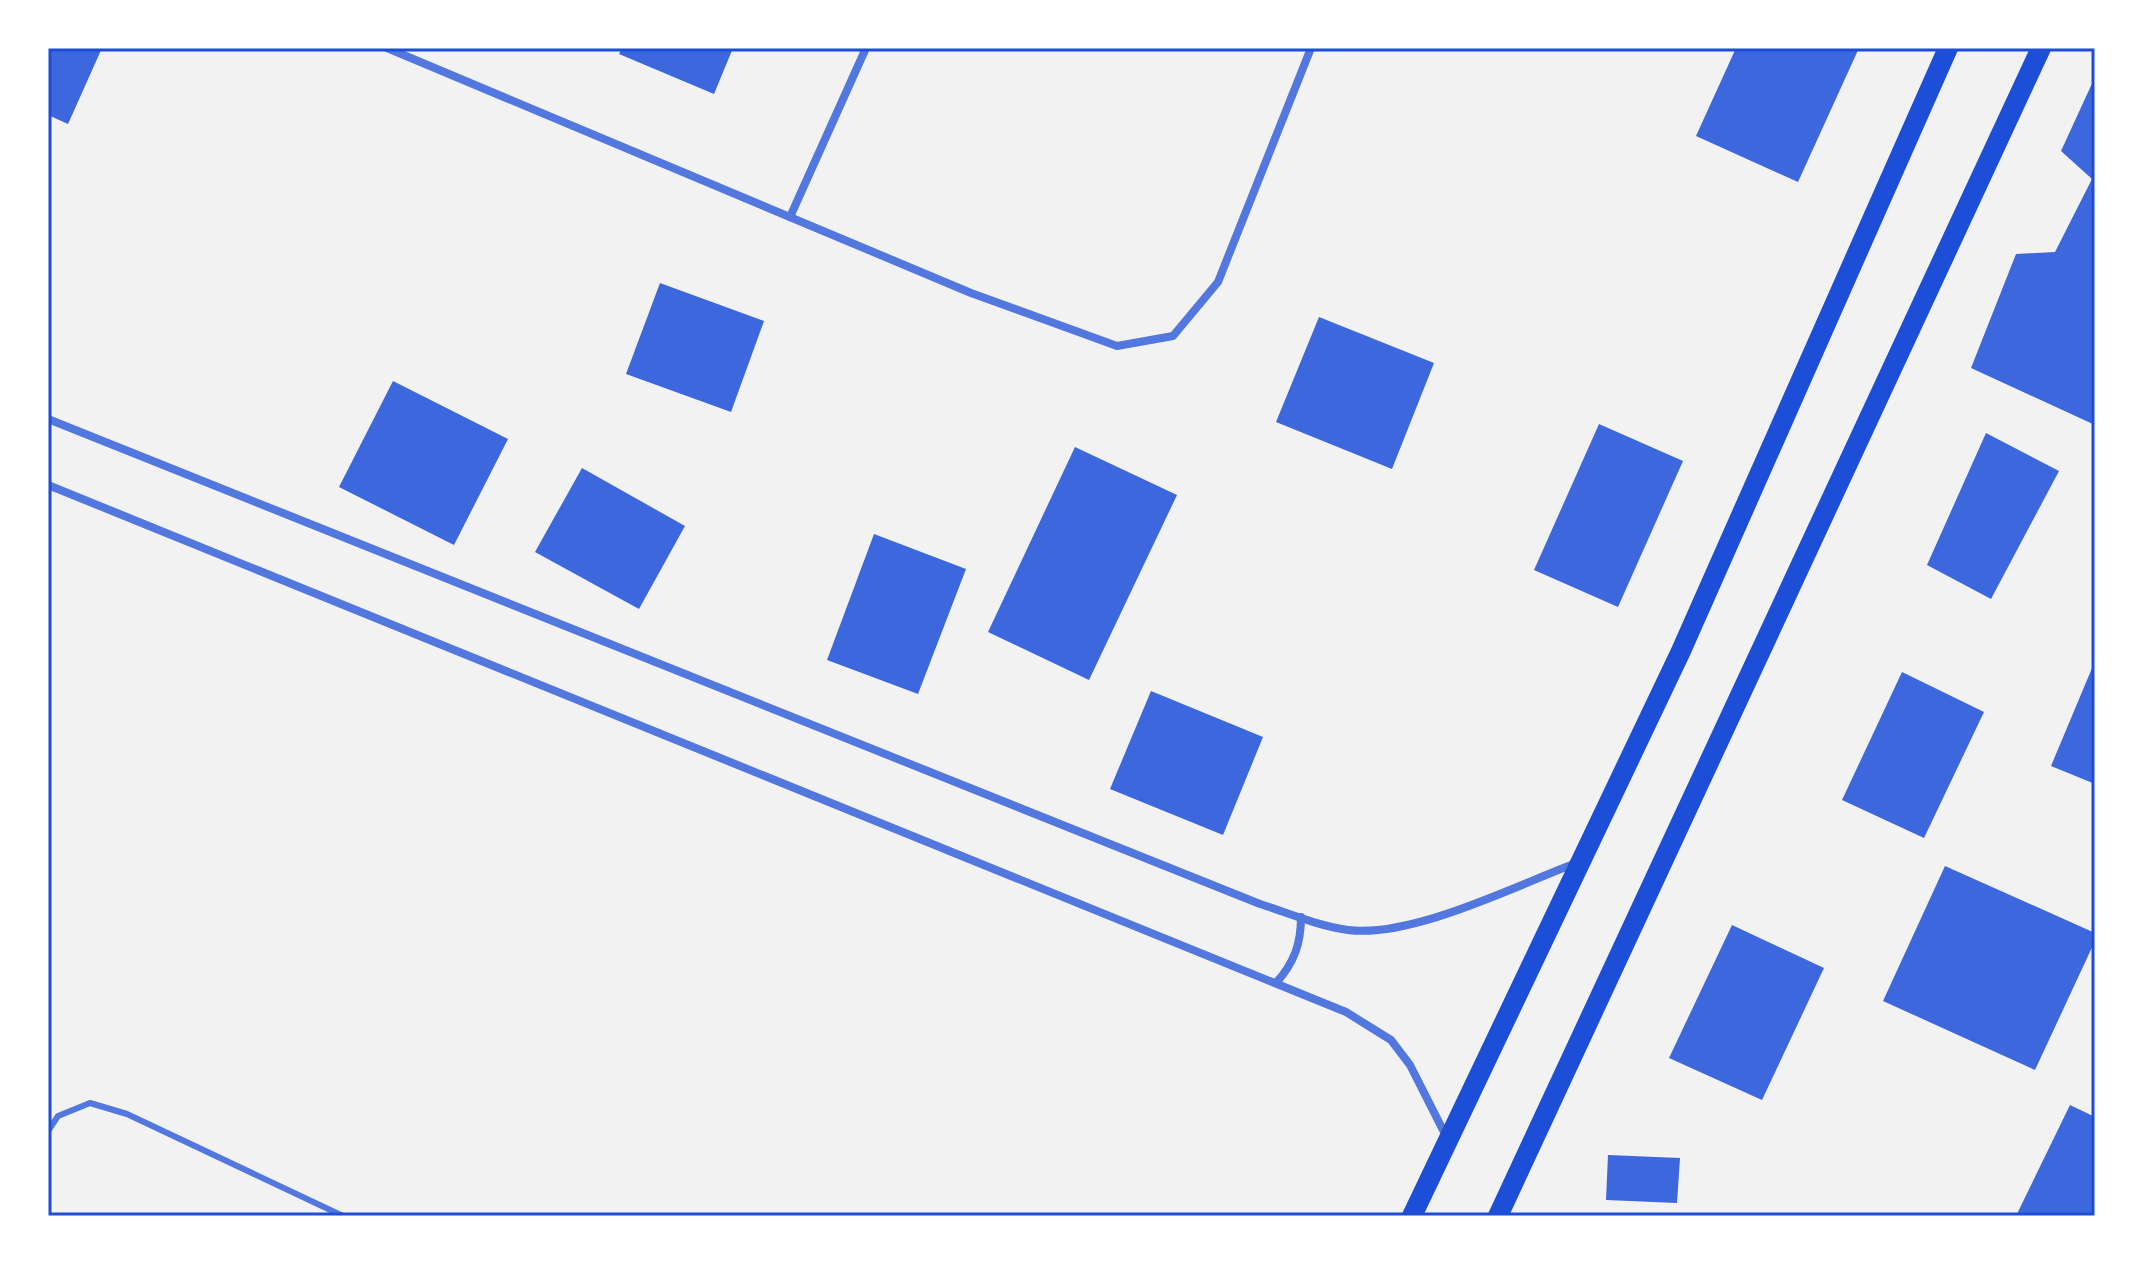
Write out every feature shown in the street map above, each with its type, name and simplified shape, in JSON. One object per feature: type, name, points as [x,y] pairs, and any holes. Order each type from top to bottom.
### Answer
[{"type":"main road","points":[[1412,1216],[1681,651],[1948,48]]},
{"type":"main road","points":[[1498,1216],[2041,48]]},
{"type":"street","points":[[387,48],[971,293],[1117,346],[1173,336],[1218,282],[1311,48]]},
{"type":"street","points":[[790,217],[866,48]]},
{"type":"street","points":[[48,419],[1260,904],[1301,917],[1351,930],[1388,929],[1444,914],[1581,861]]},
{"type":"street","points":[[48,485],[1346,1012],[1391,1040],[1410,1065],[1448,1141]]},
{"type":"street","points":[[1276,983],[1288,971],[1296,954],[1301,936],[1301,917]]},
{"type":"lane","points":[[48,1131],[58,1116],[90,1103],[127,1114],[343,1216]]},
{"type":"building","points":[[48,48],[102,48],[68,124],[48,115]]},
{"type":"building","points":[[622,48],[733,48],[714,94],[619,54]]},
{"type":"building","points":[[1736,48],[1859,48],[1798,182],[1696,136]]},
{"type":"building","points":[[2095,77],[2095,425],[1971,368],[2016,254],[2055,252],[2092,179],[2061,151]]},
{"type":"building","points":[[660,283],[764,321],[731,412],[626,374]]},
{"type":"building","points":[[1319,317],[1434,363],[1392,469],[1276,422]]},
{"type":"building","points":[[393,381],[508,439],[454,545],[339,487]]},
{"type":"building","points":[[1599,424],[1683,461],[1618,607],[1534,570]]},
{"type":"building","points":[[1986,433],[2059,471],[1991,599],[1927,565]]},
{"type":"building","points":[[1075,447],[1177,495],[1089,680],[988,632]]},
{"type":"building","points":[[582,468],[685,526],[639,609],[535,552]]},
{"type":"building","points":[[874,534],[966,569],[918,694],[827,660]]},
{"type":"building","points":[[2095,661],[2095,784],[2051,766]]},
{"type":"building","points":[[1902,672],[1984,712],[1924,838],[1842,800]]},
{"type":"building","points":[[1151,691],[1263,737],[1223,835],[1110,789]]},
{"type":"building","points":[[1945,866],[2095,933],[2095,941],[2035,1070],[1883,1001]]},
{"type":"building","points":[[1732,925],[1824,968],[1762,1100],[1669,1058]]},
{"type":"building","points":[[2070,1105],[2095,1117],[2095,1216],[2016,1216]]},
{"type":"building","points":[[1608,1155],[1680,1158],[1677,1203],[1606,1200]]}]
